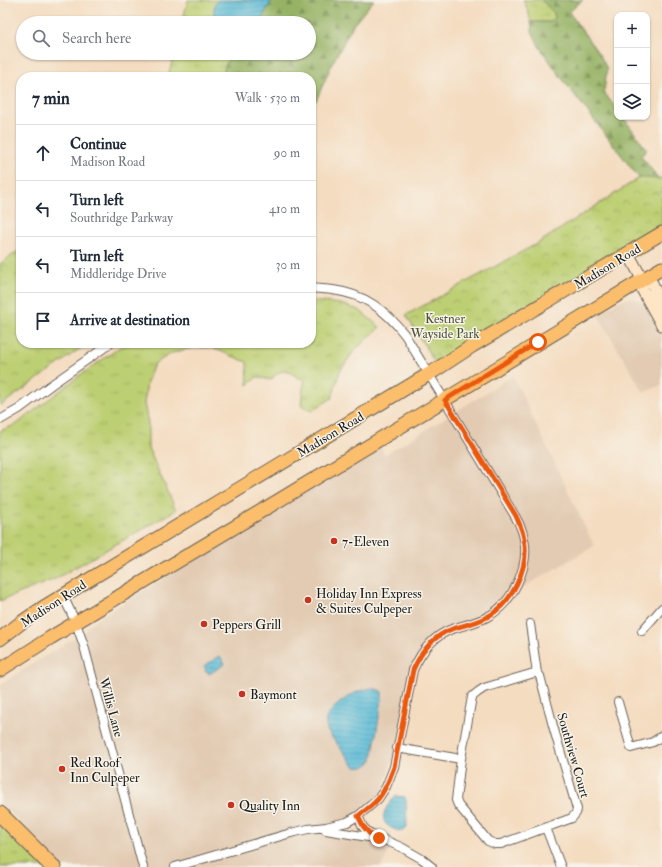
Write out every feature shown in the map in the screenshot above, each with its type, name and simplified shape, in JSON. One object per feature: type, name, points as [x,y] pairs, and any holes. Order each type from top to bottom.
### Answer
[{"type":"highway","points":[[0,814],[53,867]]},
{"type":"main road","name":"Madison Road","points":[[0,639],[35,613],[429,374],[472,346],[662,233]]},
{"type":"main road","points":[[0,670],[50,638],[662,268]]},
{"type":"street","points":[[628,253],[642,279],[642,289],[662,325]]},
{"type":"street","points":[[642,279],[652,283],[662,306]]},
{"type":"street","points":[[175,867],[292,833],[347,822],[358,816],[378,799],[386,787],[394,767],[413,670],[420,655],[434,639],[442,634],[469,625],[494,613],[503,605],[518,584],[524,564],[525,540],[516,516],[405,335],[396,323],[377,306],[364,299],[334,290],[316,288]]},
{"type":"street","points":[[0,420],[19,410],[51,385],[104,348]]},
{"type":"street","name":"Willis Lane","points":[[63,596],[76,623],[84,646],[143,867]]},
{"type":"street","points":[[642,631],[662,608]]},
{"type":"street","points":[[530,624],[537,673]]},
{"type":"street","name":"Southview Court","points":[[537,673],[540,676],[577,809],[572,818],[501,844],[495,844],[488,840],[458,805],[456,800],[461,759],[472,697],[484,688],[537,673]]},
{"type":"street","points":[[618,702],[631,748],[653,742],[662,736]]},
{"type":"street","points":[[398,748],[461,759]]},
{"type":"street","points":[[358,816],[363,826],[370,834],[401,847],[421,863],[432,867]]},
{"type":"street","points":[[318,828],[386,840]]},
{"type":"street","points":[[546,828],[561,867]]},
{"type":"shaded area","points":[[631,298],[640,301],[645,305],[662,333],[662,385],[644,393],[597,314],[620,301]]},
{"type":"shaded area","points":[[513,376],[594,546],[529,584],[499,603],[469,625],[442,634],[414,667],[397,748],[381,794],[358,816],[327,827],[393,843],[381,867],[62,867],[36,838],[0,803],[0,686],[86,631],[88,626],[103,615],[213,549],[380,445],[384,454],[388,453]]},
{"type":"green space","points":[[188,0],[333,0],[316,16],[184,16]]},
{"type":"green space","points":[[272,0],[374,0],[353,25],[331,66],[316,101],[316,72],[224,72],[229,60],[316,60],[316,16],[263,16]]},
{"type":"green space","points":[[523,0],[541,0],[554,13],[555,18],[551,22],[531,22]]},
{"type":"green space","points":[[541,0],[583,0],[569,12],[601,57],[607,69],[604,92],[614,106],[614,120],[625,120],[647,150],[641,156],[659,179],[639,178],[560,76],[539,46],[532,31],[531,22],[550,22],[555,18],[554,13]]},
{"type":"green space","points":[[172,60],[296,60],[288,72],[169,72]]},
{"type":"green space","name":"Kestner Wayside Park","points":[[662,177],[662,225],[435,363],[406,315],[540,242],[639,178],[659,179]]},
{"type":"green space","points":[[16,253],[16,348],[81,348],[0,406],[0,264]]},
{"type":"green space","points":[[316,302],[341,304],[359,310],[380,327],[353,352],[340,371],[332,398],[312,411],[301,405],[305,380],[290,372],[282,371],[275,375],[271,380],[257,377],[248,385],[247,362],[212,348],[316,348]]},
{"type":"green space","points":[[119,348],[191,348],[172,353],[154,364],[147,382],[144,403],[148,423],[148,448],[176,510],[55,579],[0,601],[0,431],[17,424],[79,376]]},
{"type":"green space","points":[[0,818],[49,867],[0,867]]},
{"type":"water","points":[[218,0],[272,0],[263,16],[215,16],[214,11]]},
{"type":"water","points":[[220,656],[225,664],[209,674],[208,671],[206,672],[204,666]]},
{"type":"water","points":[[370,688],[382,692],[372,760],[364,766],[355,767],[328,732],[326,719],[331,711],[344,699],[357,692]]},
{"type":"water","points":[[396,796],[405,797],[406,801],[407,827],[403,831],[393,829],[388,826],[384,818],[385,810]]},
{"type":"place","name":"7-Eleven","points":[[334,541]]},
{"type":"place","name":"Holiday Inn Express & Suites Culpeper","points":[[308,600]]},
{"type":"place","name":"Peppers Grill","points":[[204,624]]},
{"type":"place","name":"Baymont","points":[[242,694]]},
{"type":"place","name":"Red Roof Inn Culpeper","points":[[62,769]]},
{"type":"place","name":"Quality Inn","points":[[231,805]]},
{"type":"route","points":[[379,838],[370,834],[363,826],[358,816],[378,799],[391,778],[413,670],[417,659],[434,639],[442,634],[469,625],[494,613],[503,605],[518,584],[524,564],[525,540],[516,516],[445,400],[538,342]]}]
